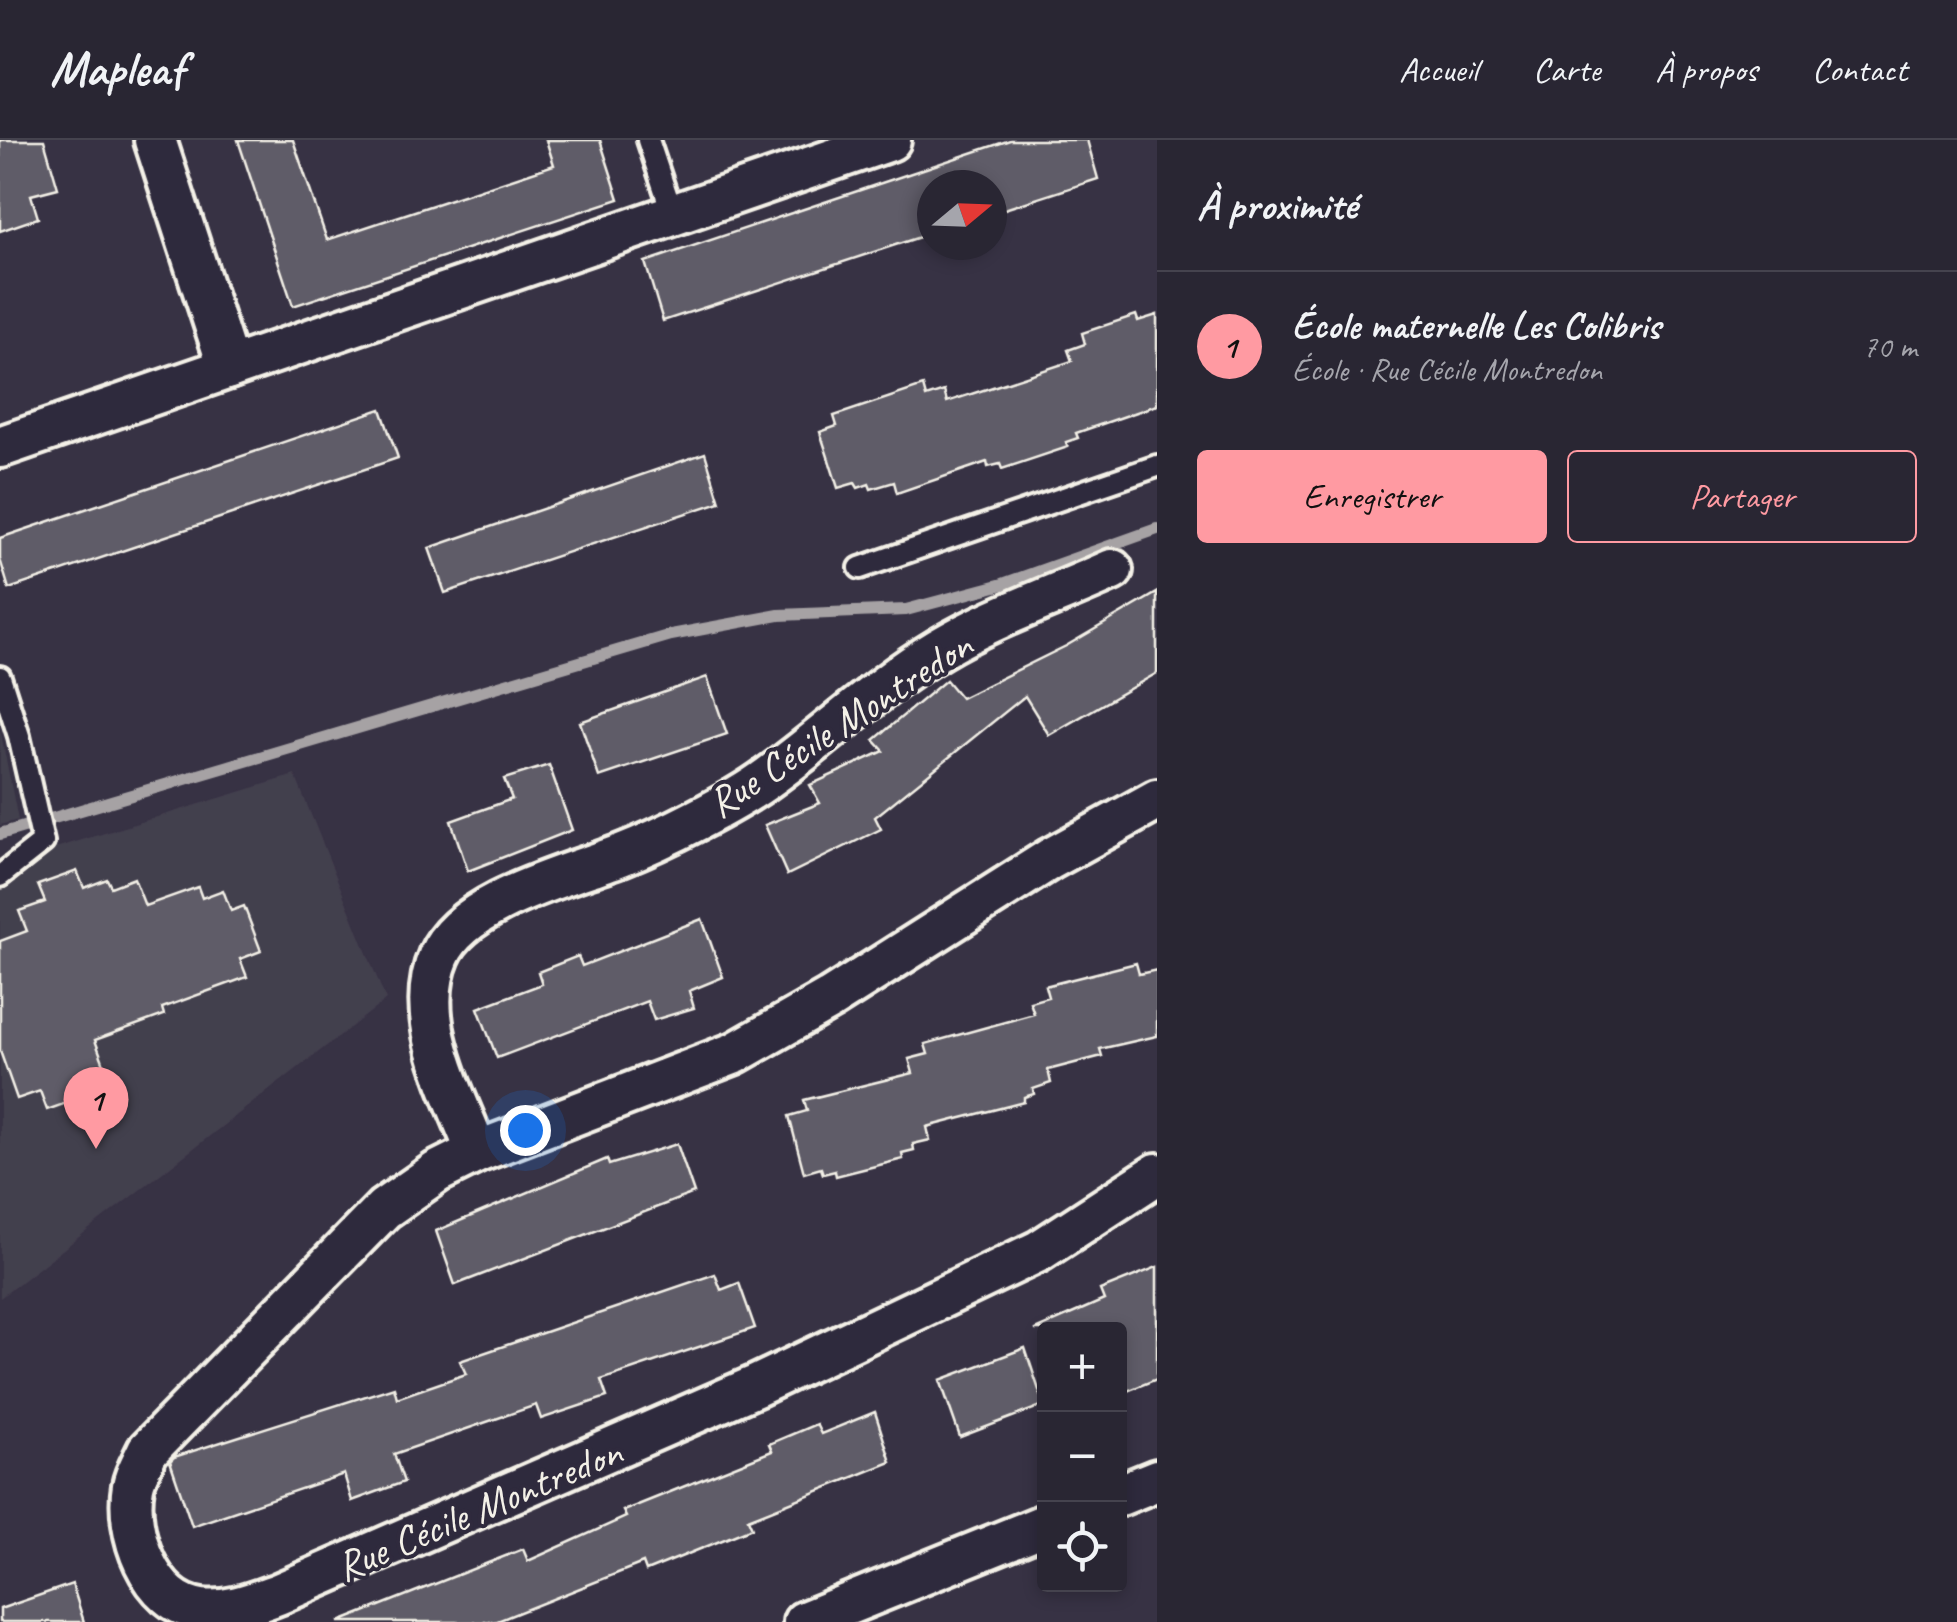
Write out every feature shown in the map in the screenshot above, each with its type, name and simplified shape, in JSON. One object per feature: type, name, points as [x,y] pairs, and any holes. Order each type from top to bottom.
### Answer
[{"type":"street","points":[[154,140],[229,368]]},
{"type":"street","points":[[0,447],[890,140]]},
{"type":"street","name":"Rue Cécile Montredon","points":[[476,1152],[436,1044],[430,998],[440,953],[453,934],[530,888],[626,853],[764,781],[939,649],[1112,570]]},
{"type":"street","name":"Rue Cécile Montredon","points":[[1157,800],[1050,859],[830,999],[735,1054],[476,1152],[384,1208],[148,1450],[133,1482],[131,1517],[139,1550],[155,1581],[175,1599],[198,1610],[230,1610],[278,1594],[501,1500],[1039,1251],[1157,1174]]},
{"type":"street","points":[[1127,1492],[1157,1480]]},
{"type":"street","points":[[804,1622],[1037,1528]]},
{"type":"lane","points":[[648,140],[673,215]]},
{"type":"lane","points":[[860,568],[1157,466]]},
{"type":"lane","points":[[0,677],[43,842],[0,876]]},
{"type":"shaded area","points":[[0,729],[18,820],[0,825]]},
{"type":"shaded area","points":[[295,775],[386,1000],[0,1298],[0,865]]},
{"type":"building","points":[[0,140],[44,140],[58,188],[31,195],[38,218],[0,231]]},
{"type":"building","points":[[238,140],[293,140],[327,240],[554,165],[546,140],[600,140],[619,199],[293,306]]},
{"type":"building","points":[[1010,140],[1087,140],[1098,179],[1007,208],[1007,170],[920,170]]},
{"type":"building","points":[[917,171],[917,238],[663,321],[645,262]]},
{"type":"building","points":[[1136,315],[1138,321],[1157,315],[1157,405],[1076,433],[1078,438],[1066,442],[1068,447],[1002,469],[1000,464],[988,467],[987,462],[897,493],[894,482],[871,489],[869,484],[858,488],[855,483],[838,488],[820,432],[837,426],[834,416],[923,386],[926,397],[944,391],[947,402],[1072,361],[1068,350],[1085,344],[1082,333]]},
{"type":"building","points":[[381,409],[398,458],[9,589],[0,559],[0,538]]},
{"type":"building","points":[[705,453],[720,502],[445,593],[429,548]]},
{"type":"building","points":[[1157,593],[1157,673],[1049,735],[1025,696],[875,817],[881,829],[787,875],[765,825],[820,803],[810,785],[884,751],[874,740],[946,680],[961,698],[1066,646]]},
{"type":"building","points":[[707,677],[727,734],[599,777],[580,722]]},
{"type":"building","points":[[549,765],[572,830],[468,871],[451,821],[512,799],[504,779]]},
{"type":"building","points":[[77,871],[84,888],[107,879],[111,887],[134,878],[145,906],[198,887],[202,898],[223,890],[231,911],[244,906],[261,951],[240,959],[247,977],[162,1008],[164,1015],[95,1040],[105,1067],[84,1074],[92,1094],[47,1110],[40,1091],[17,1099],[0,1051],[0,941],[27,931],[19,911],[45,902],[38,885]]},
{"type":"building","points":[[702,919],[723,977],[689,991],[694,1008],[654,1020],[647,1001],[497,1058],[478,1008],[542,984],[538,972],[578,956],[582,966]]},
{"type":"building","points":[[1136,963],[1139,974],[1157,970],[1157,1036],[1100,1049],[1102,1056],[1048,1070],[1051,1083],[1033,1089],[1034,1094],[1024,1097],[1024,1102],[927,1127],[930,1140],[913,1144],[914,1150],[902,1153],[903,1159],[836,1176],[835,1171],[823,1174],[821,1168],[804,1173],[789,1116],[807,1111],[804,1100],[913,1073],[909,1059],[928,1054],[925,1044],[1034,1014],[1030,1002],[1048,997],[1045,986]]},
{"type":"building","points":[[677,1144],[694,1193],[455,1285],[436,1231],[607,1159],[609,1165]]},
{"type":"building","points":[[1157,1267],[1157,1379],[1127,1391],[1127,1322],[1053,1322],[1104,1300],[1100,1290]]},
{"type":"building","points":[[715,1274],[721,1290],[739,1283],[755,1328],[601,1380],[607,1397],[541,1419],[536,1405],[394,1454],[404,1482],[352,1501],[344,1474],[192,1526],[170,1461],[174,1457],[394,1387],[397,1398],[466,1374],[460,1361]]},
{"type":"building","points":[[1025,1348],[1037,1384],[1037,1408],[960,1437],[940,1380]]},
{"type":"building","points":[[875,1412],[891,1462],[748,1519],[752,1528],[646,1571],[643,1563],[495,1622],[339,1622],[523,1549],[528,1561],[626,1517],[623,1511],[772,1451],[769,1444],[816,1424],[821,1434]]},
{"type":"building","points":[[72,1584],[84,1622],[0,1622],[0,1609]]},
{"type":"waterway","points":[[0,834],[671,635],[779,615],[906,610],[1003,584],[1157,529]]},
{"type":"place","name":"École maternelle Les Colibris","points":[[96,1149]]}]
